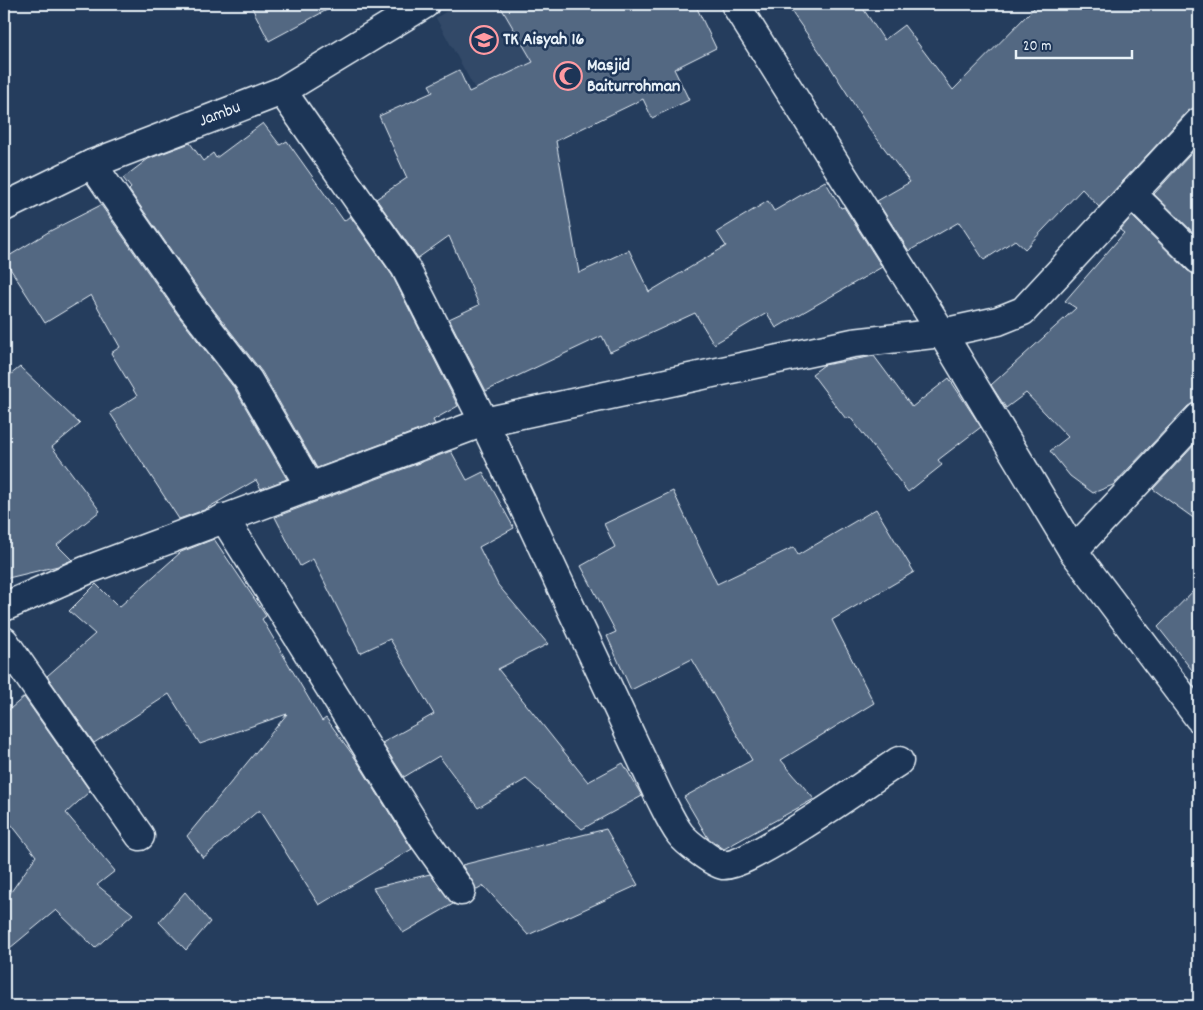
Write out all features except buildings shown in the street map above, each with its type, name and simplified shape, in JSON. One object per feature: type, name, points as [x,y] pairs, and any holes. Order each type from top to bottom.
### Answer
[{"type":"street","name":"Jambu","points":[[4,207],[92,164],[282,91],[425,4]]},
{"type":"street","points":[[735,4],[942,333],[1073,551],[1199,718]]},
{"type":"street","points":[[282,91],[405,267],[484,422],[658,794],[680,835],[711,859],[722,865],[736,864],[806,824],[899,760]]},
{"type":"street","points":[[4,607],[87,570],[484,422],[853,343],[942,333],[998,320],[1023,311],[1199,122]]},
{"type":"street","points":[[92,164],[190,305],[248,380],[310,487]]},
{"type":"street","points":[[1133,195],[1199,260]]},
{"type":"street","points":[[1073,551],[1199,417]]},
{"type":"street","points":[[224,518],[424,839],[461,892]]},
{"type":"street","points":[[4,641],[140,836]]},
{"type":"shaded area","name":"TK Aisyah 16","points":[[458,4],[499,4],[533,62],[475,89],[436,18]]},
{"type":"place","name":"TK Aisyah 16","points":[[484,40]]},
{"type":"place","name":"Masjid Baiturrohman","points":[[568,76]]}]
